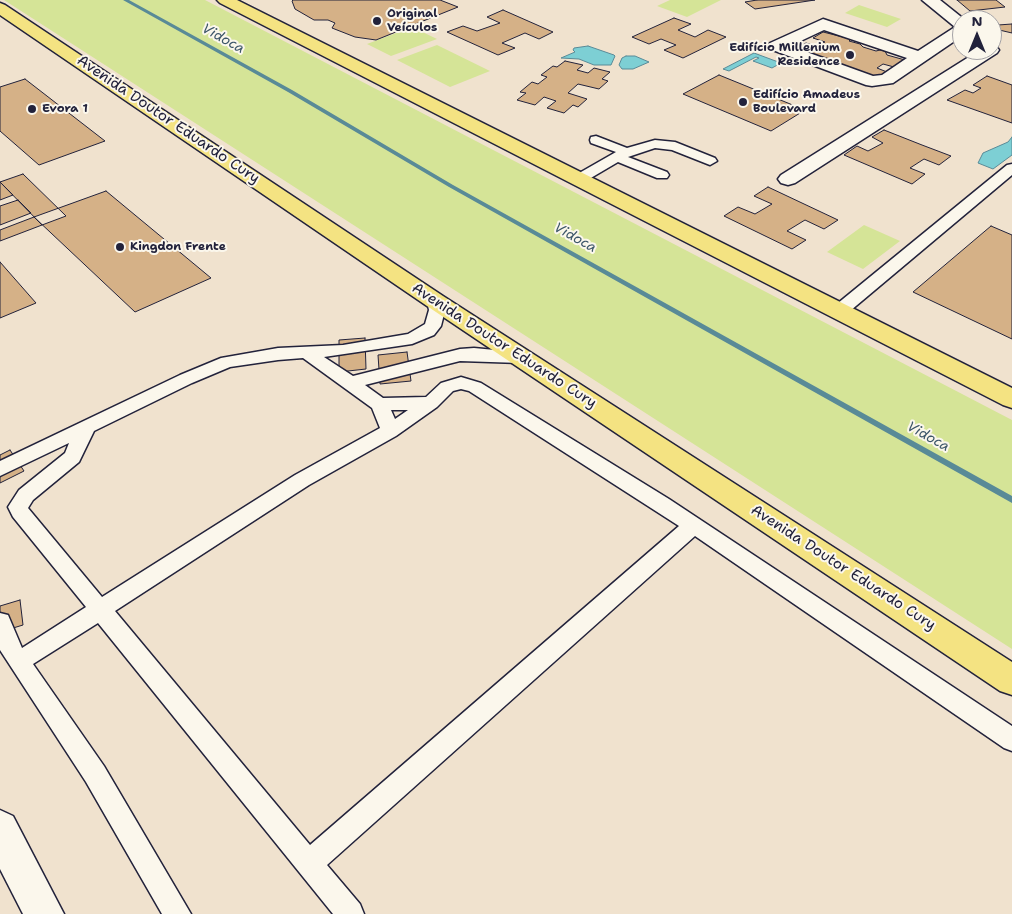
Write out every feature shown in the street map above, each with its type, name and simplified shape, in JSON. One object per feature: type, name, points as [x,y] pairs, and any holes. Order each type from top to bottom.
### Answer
[{"type":"main road","points":[[225,0],[1012,399]]},
{"type":"main road","name":"Avenida Doutor Eduardo Cury","points":[[0,8],[435,301],[1012,680]]},
{"type":"street","points":[[930,0],[952,19]]},
{"type":"street","points":[[919,57],[823,24],[776,46],[872,81],[887,79],[919,57],[952,34]]},
{"type":"street","points":[[788,179],[977,60]]},
{"type":"street","points":[[0,828],[44,914]]},
{"type":"lane","points":[[596,140],[662,176]]},
{"type":"lane","points":[[579,179],[622,155],[644,146],[665,144],[710,161]]},
{"type":"lane","points":[[838,312],[1012,168]]},
{"type":"lane","points":[[0,469],[127,407],[227,362],[278,354],[343,350],[412,339],[428,332],[433,326],[437,310],[435,301]]},
{"type":"lane","points":[[306,352],[379,404],[390,431]]},
{"type":"lane","points":[[350,384],[474,354],[520,357]]},
{"type":"lane","points":[[427,364],[448,387]]},
{"type":"lane","points":[[20,661],[302,480],[390,431],[431,404],[448,387],[461,382],[475,387],[605,470],[647,494],[1012,740]]},
{"type":"lane","points":[[379,404],[431,404]]},
{"type":"lane","points":[[87,426],[72,457],[26,495],[18,507],[350,914]]},
{"type":"lane","points":[[309,863],[693,526]]},
{"type":"lane","points":[[0,622],[9,646],[95,774],[177,914]]},
{"type":"green space","points":[[4,0],[205,0],[1012,420],[1012,649]]},
{"type":"green space","points":[[670,0],[721,0],[687,17],[657,6]]},
{"type":"green space","points":[[859,5],[901,19],[887,27],[845,13]]},
{"type":"green space","points":[[412,27],[437,39],[391,56],[367,44]]},
{"type":"green space","points":[[437,45],[490,71],[450,87],[397,60]]},
{"type":"green space","points":[[864,225],[900,241],[863,269],[827,252]]},
{"type":"water","points":[[588,46],[614,55],[611,65],[594,65],[579,59],[561,58],[575,52],[574,48]]},
{"type":"water","points":[[754,53],[781,63],[772,68],[753,61],[759,58],[756,57],[729,71],[723,69]]},
{"type":"water","points":[[635,56],[649,62],[633,69],[622,69],[619,65],[622,58]]},
{"type":"water","points":[[1012,137],[1012,155],[993,169],[978,163],[983,153],[1008,142]]},
{"type":"building","name":"Original Veículos","points":[[293,0],[440,0],[458,7],[376,40],[355,37],[332,28],[335,23],[328,20],[314,20],[295,9]]},
{"type":"building","points":[[757,0],[815,0],[755,9],[745,2]]},
{"type":"building","points":[[957,0],[996,0],[1005,7],[979,10],[969,10]]},
{"type":"building","points":[[503,10],[553,32],[539,39],[525,33],[502,43],[515,48],[498,55],[447,32],[463,26],[477,31],[500,23],[487,17]]},
{"type":"building","points":[[674,18],[691,24],[678,30],[695,37],[708,30],[726,37],[683,58],[664,50],[676,45],[661,39],[649,44],[632,37]]},
{"type":"building","points":[[1012,24],[1012,33],[1002,31],[1002,25]]},
{"type":"building","name":"Edifício Millenium Residence","points":[[823,32],[851,39],[849,41],[860,44],[863,47],[876,51],[885,51],[887,55],[905,60],[894,67],[883,64],[877,68],[887,72],[877,79],[825,61],[827,59],[794,49],[806,43],[816,46],[825,42],[813,38]]},
{"type":"building","points":[[565,61],[583,65],[577,70],[588,73],[594,68],[610,72],[602,79],[608,81],[599,89],[578,84],[568,93],[587,99],[578,107],[573,105],[564,113],[547,108],[556,101],[544,97],[535,105],[517,100],[526,93],[520,92],[532,82],[538,84],[547,77],[541,75],[553,66],[557,67]]},
{"type":"building","name":"Edifício Amadeus Boulevard","points":[[719,75],[805,110],[771,131],[683,94]]},
{"type":"building","points":[[987,76],[1012,85],[1012,123],[947,100],[965,90],[973,93],[981,88],[973,85]]},
{"type":"building","name":"Evora 1","points":[[25,79],[105,141],[39,165],[0,131],[0,87]]},
{"type":"building","points":[[884,130],[951,156],[939,165],[924,159],[910,168],[925,174],[912,184],[844,155],[857,146],[868,151],[883,143],[872,137]]},
{"type":"building","points":[[23,174],[66,216],[42,225],[0,182]]},
{"type":"building","points":[[0,182],[13,195],[0,200]]},
{"type":"building","points":[[768,187],[838,220],[824,229],[805,220],[787,231],[806,240],[792,249],[724,216],[738,207],[755,214],[772,204],[754,196]]},
{"type":"building","name":"Kingdon Frente","points":[[106,191],[211,278],[135,312],[34,217]]},
{"type":"building","points":[[18,200],[31,213],[0,225],[0,206]]},
{"type":"building","points":[[34,217],[42,225],[0,241],[0,230]]},
{"type":"building","points":[[991,226],[1012,235],[1012,339],[913,292]]},
{"type":"building","points":[[0,262],[36,303],[0,318]]},
{"type":"building","points":[[365,338],[366,369],[339,372],[339,340]]},
{"type":"building","points":[[407,352],[411,381],[380,384],[378,355]]},
{"type":"building","points":[[10,450],[24,471],[0,483],[0,455]]},
{"type":"building","points":[[20,600],[23,625],[0,632],[0,606]]},
{"type":"waterway","name":"Vidoca","points":[[125,0],[290,91],[451,186],[1012,500]]},
{"type":"place","name":"Original Veículos","points":[[377,21]]},
{"type":"place","name":"Edifício Millenium Residence","points":[[850,55]]},
{"type":"place","name":"Edifício Amadeus Boulevard","points":[[743,102]]},
{"type":"place","name":"Evora 1","points":[[32,109]]},
{"type":"place","name":"Kingdon Frente","points":[[120,247]]}]
